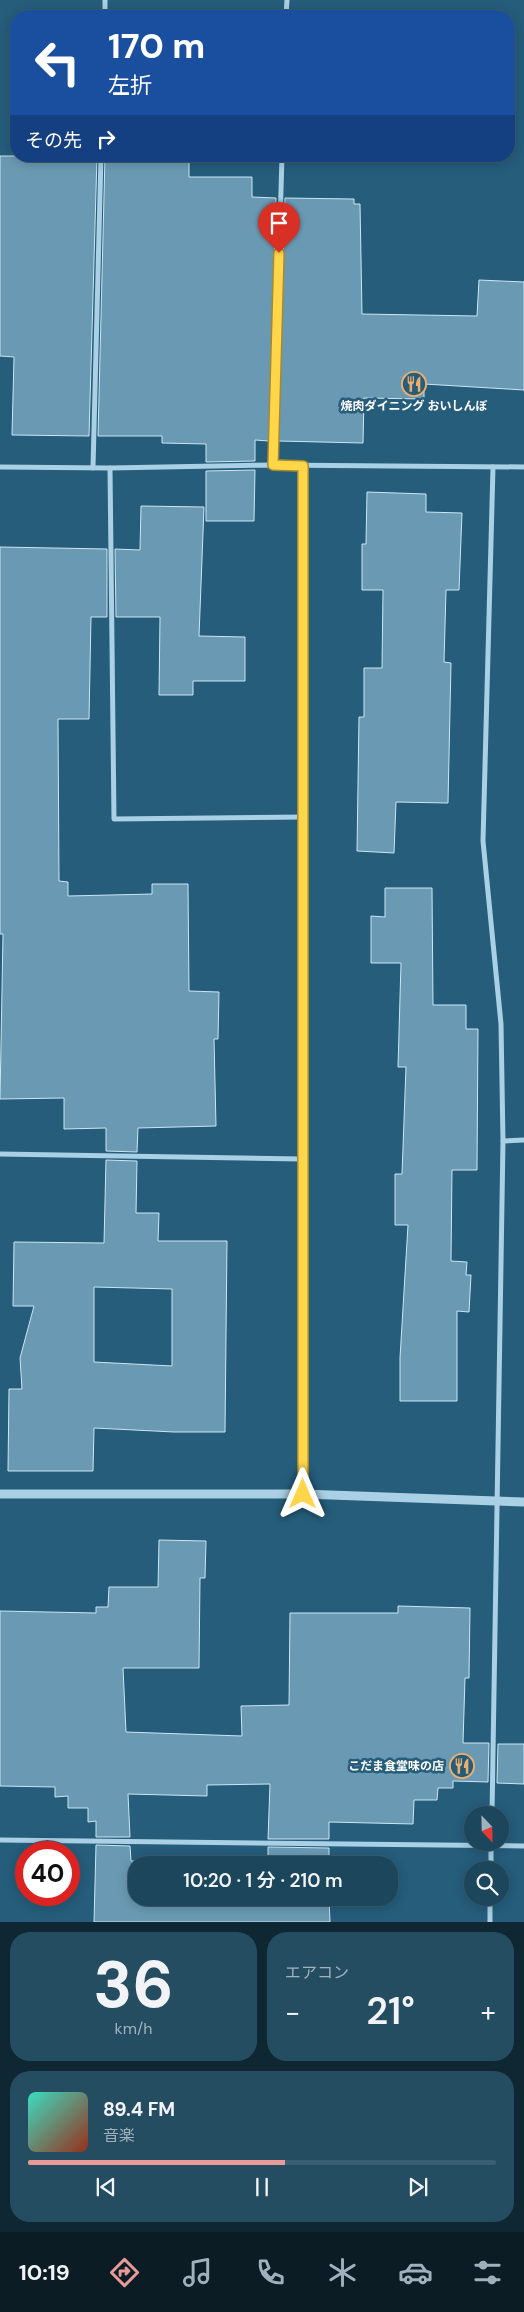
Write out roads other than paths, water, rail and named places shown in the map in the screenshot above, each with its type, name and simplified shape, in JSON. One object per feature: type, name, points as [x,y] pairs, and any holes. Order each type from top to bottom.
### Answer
[{"type":"street","points":[[93,468],[101,162]]},
{"type":"street","points":[[273,465],[282,162]]},
{"type":"street","points":[[0,467],[110,468],[273,465],[524,467]]},
{"type":"street","points":[[303,466],[305,817],[301,1159],[303,1494]]},
{"type":"street","points":[[492,1806],[503,1141],[501,1024],[483,841],[493,467]]},
{"type":"street","points":[[110,468],[114,819],[305,817]]},
{"type":"street","points":[[503,1141],[524,1140]]},
{"type":"street","points":[[0,1154],[301,1159]]},
{"type":"street","points":[[0,1494],[303,1494],[524,1502]]},
{"type":"street","points":[[0,1840],[464,1844]]},
{"type":"street","points":[[509,1845],[524,1846]]},
{"type":"street","points":[[490,1906],[490,1922]]},
{"type":"place","name":"焼肉ダイニング おいしんぼ","points":[[414,384]]},
{"type":"place","name":"こだま食堂味の店","points":[[462,1766]]}]
